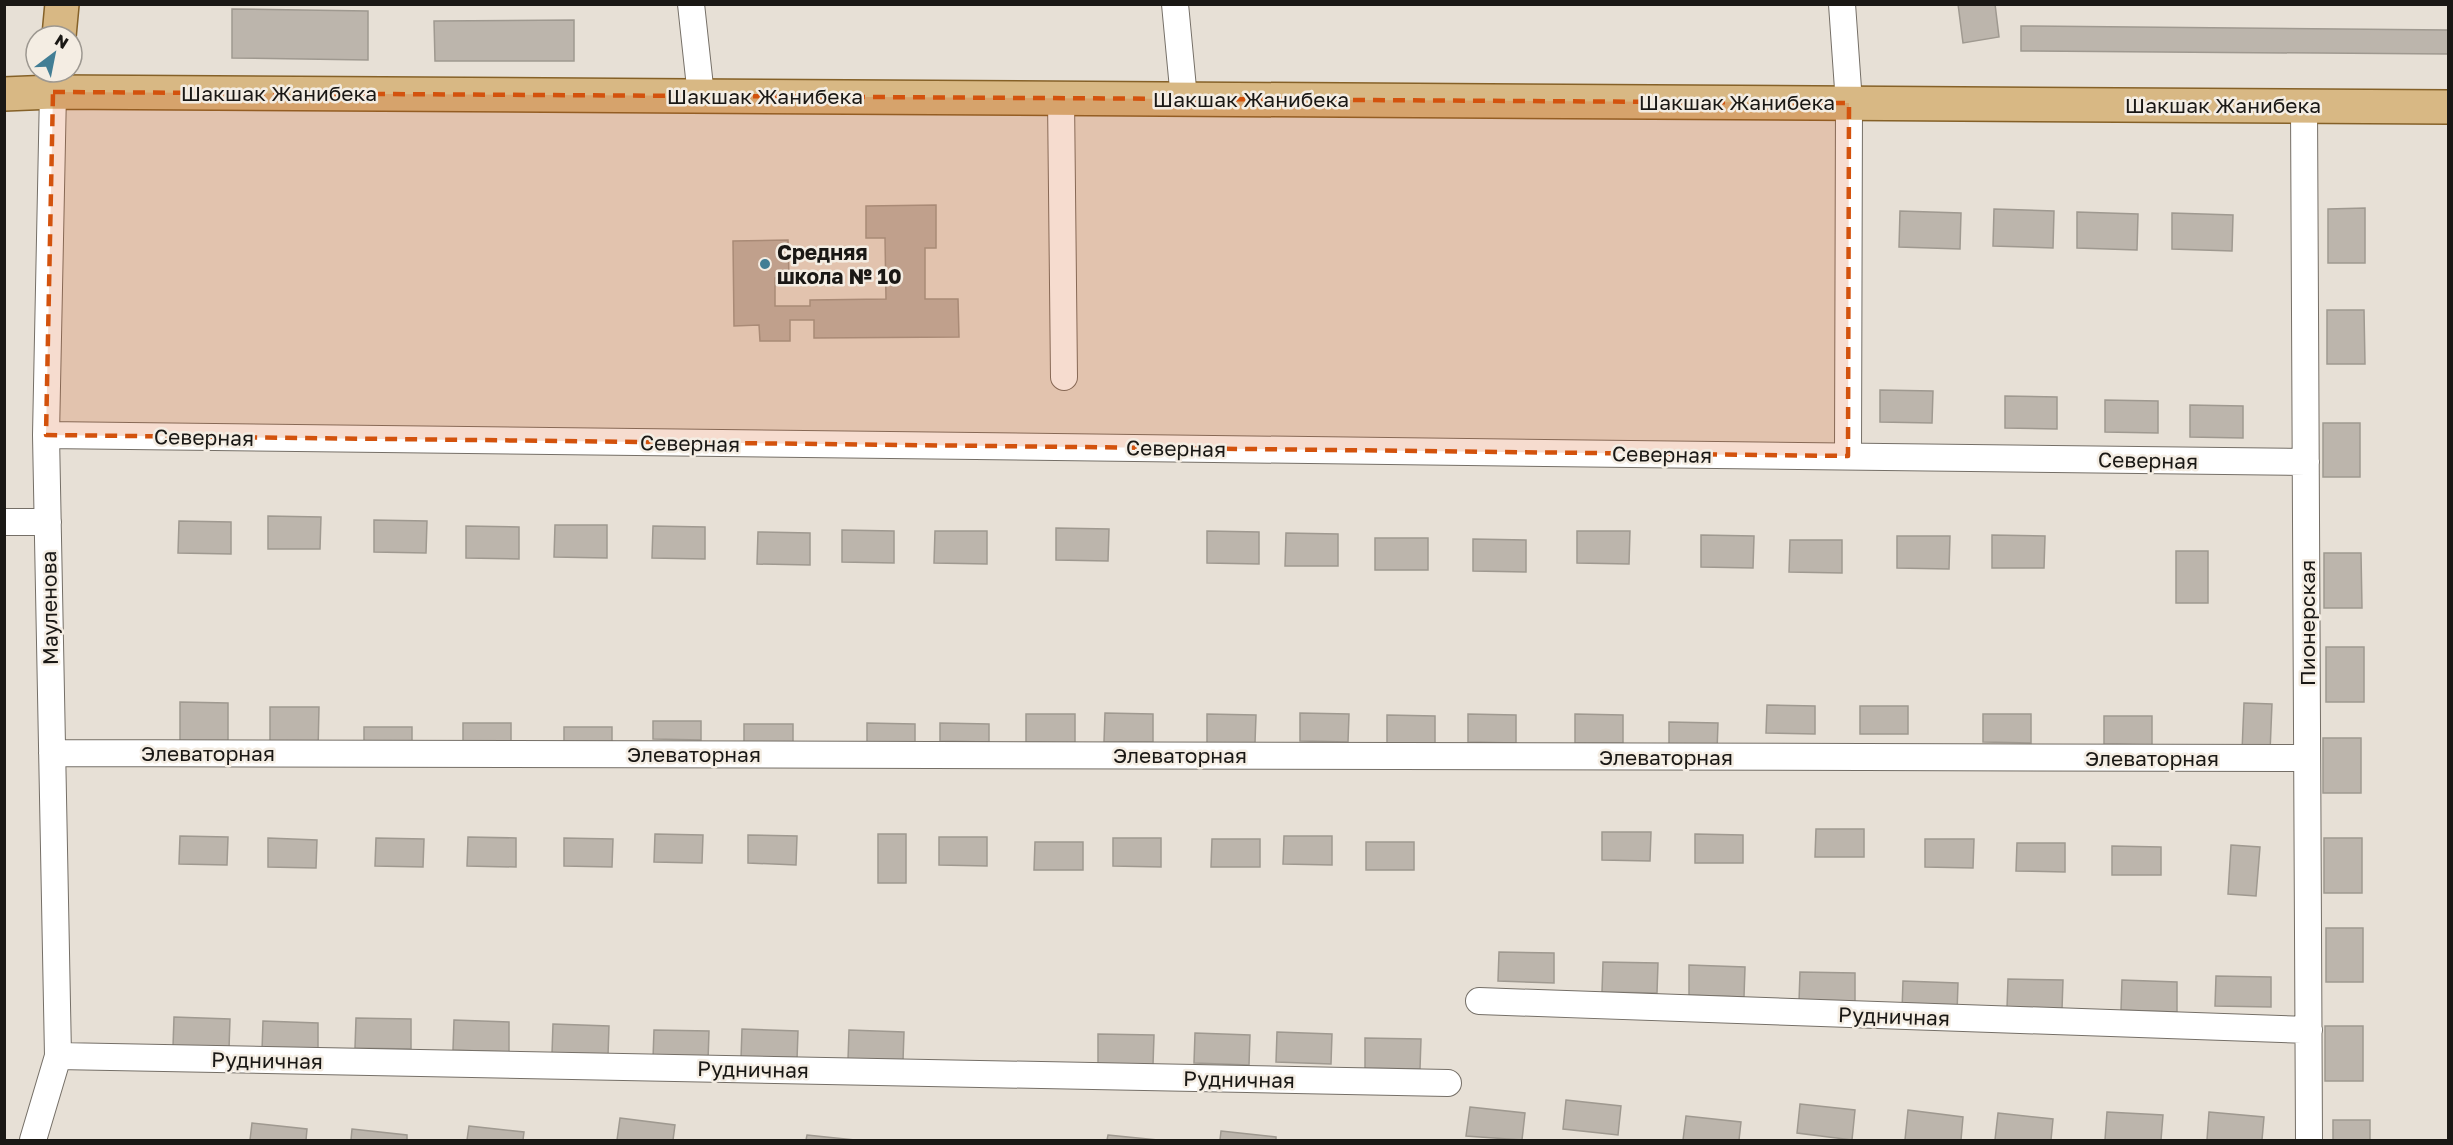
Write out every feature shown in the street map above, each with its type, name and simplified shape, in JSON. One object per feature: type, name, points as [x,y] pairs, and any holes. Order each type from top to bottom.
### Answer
[{"type":"main road","points":[[60,24],[62,4]]},
{"type":"main road","name":"Шакшак Жанибека","points":[[84,83],[701,96],[2448,107]]},
{"type":"main road","name":"Шакшак Жанибека","points":[[4,94],[46,84]]},
{"type":"street","points":[[692,4],[701,96]]},
{"type":"street","points":[[1175,4],[1184,99]]},
{"type":"street","points":[[1842,4],[1849,103],[1848,456]]},
{"type":"street","name":"Мауленова","points":[[33,1140],[58,1056],[46,435],[54,84]]},
{"type":"street","points":[[1061,98],[1064,377]]},
{"type":"street","name":"Пионерская","points":[[2304,106],[2310,1140]]},
{"type":"street","name":"Северная","points":[[46,435],[2306,462]]},
{"type":"street","points":[[4,522],[48,522]]},
{"type":"street","name":"Элеваторная","points":[[52,753],[2307,758]]},
{"type":"street","name":"Рудничная","points":[[1479,1001],[2309,1030]]},
{"type":"street","name":"Рудничная","points":[[58,1056],[1448,1083]]},
{"type":"highlighted area","points":[[53,92],[1849,103],[1848,456],[46,435]]},
{"type":"building","points":[[1958,4],[1995,4],[1999,37],[1963,43]]},
{"type":"building","points":[[232,9],[368,11],[368,60],[232,58]]},
{"type":"building","points":[[574,20],[574,61],[435,61],[434,21]]},
{"type":"building","points":[[2021,26],[2448,30],[2448,54],[2021,51]]},
{"type":"building","points":[[936,205],[936,248],[925,248],[925,299],[958,299],[959,337],[814,338],[814,320],[790,320],[790,341],[760,341],[759,325],[734,326],[733,241],[788,240],[789,278],[775,278],[775,306],[810,306],[810,300],[886,299],[885,238],[866,238],[866,206]]},
{"type":"building","points":[[2365,208],[2365,263],[2328,263],[2328,209]]},
{"type":"building","points":[[1994,209],[2054,211],[2053,248],[1993,246]]},
{"type":"building","points":[[1900,211],[1961,213],[1960,249],[1899,247]]},
{"type":"building","points":[[2077,212],[2138,214],[2137,250],[2077,248]]},
{"type":"building","points":[[2172,213],[2233,215],[2232,251],[2172,249]]},
{"type":"building","points":[[2327,310],[2364,310],[2365,364],[2327,364]]},
{"type":"building","points":[[1880,390],[1933,391],[1932,423],[1880,422]]},
{"type":"building","points":[[2005,396],[2057,397],[2057,429],[2005,428]]},
{"type":"building","points":[[2105,400],[2158,401],[2158,433],[2105,432]]},
{"type":"building","points":[[2190,405],[2243,406],[2243,438],[2190,437]]},
{"type":"building","points":[[2323,423],[2360,423],[2360,477],[2323,477]]},
{"type":"building","points":[[268,516],[321,517],[320,549],[268,549]]},
{"type":"building","points":[[374,520],[427,521],[426,553],[374,552]]},
{"type":"building","points":[[179,521],[231,522],[231,554],[178,553]]},
{"type":"building","points":[[555,525],[607,525],[607,558],[554,557]]},
{"type":"building","points":[[466,526],[519,527],[519,559],[466,558]]},
{"type":"building","points":[[653,526],[705,527],[705,559],[652,558]]},
{"type":"building","points":[[1056,528],[1109,529],[1108,561],[1056,560]]},
{"type":"building","points":[[842,530],[894,531],[894,563],[842,562]]},
{"type":"building","points":[[935,531],[987,531],[987,564],[934,563]]},
{"type":"building","points":[[1207,531],[1259,532],[1259,564],[1207,563]]},
{"type":"building","points":[[1577,531],[1630,531],[1629,564],[1577,563]]},
{"type":"building","points":[[758,532],[810,533],[810,565],[757,564]]},
{"type":"building","points":[[1286,533],[1338,534],[1338,566],[1285,566]]},
{"type":"building","points":[[1701,535],[1754,536],[1753,568],[1701,567]]},
{"type":"building","points":[[1992,535],[2045,536],[2044,568],[1992,568]]},
{"type":"building","points":[[1897,536],[1950,536],[1949,569],[1897,568]]},
{"type":"building","points":[[1375,538],[1428,538],[1428,570],[1375,570]]},
{"type":"building","points":[[1473,539],[1526,540],[1526,572],[1473,571]]},
{"type":"building","points":[[1790,540],[1842,540],[1842,573],[1789,572]]},
{"type":"building","points":[[2176,551],[2208,551],[2208,603],[2176,603]]},
{"type":"building","points":[[2324,553],[2361,553],[2362,608],[2324,608]]},
{"type":"building","points":[[2326,647],[2364,647],[2364,702],[2326,702]]},
{"type":"building","points":[[180,702],[228,703],[228,746],[180,746]]},
{"type":"building","points":[[2244,703],[2272,704],[2270,752],[2242,751]]},
{"type":"building","points":[[1767,705],[1815,706],[1815,734],[1766,733]]},
{"type":"building","points":[[1860,706],[1908,706],[1908,734],[1860,734]]},
{"type":"building","points":[[270,707],[319,707],[318,751],[270,750]]},
{"type":"building","points":[[1105,713],[1153,714],[1153,742],[1104,742]]},
{"type":"building","points":[[1300,713],[1349,714],[1348,742],[1300,741]]},
{"type":"building","points":[[1026,714],[1075,714],[1075,743],[1026,742]]},
{"type":"building","points":[[1207,714],[1256,715],[1255,743],[1207,743]]},
{"type":"building","points":[[1468,714],[1516,715],[1516,743],[1468,742]]},
{"type":"building","points":[[1575,714],[1623,715],[1623,743],[1575,743]]},
{"type":"building","points":[[1983,714],[2031,714],[2031,743],[1983,742]]},
{"type":"building","points":[[1387,715],[1435,716],[1435,744],[1387,743]]},
{"type":"building","points":[[2104,716],[2152,716],[2152,745],[2104,744]]},
{"type":"building","points":[[653,721],[701,721],[701,740],[653,739]]},
{"type":"building","points":[[1669,722],[1718,723],[1717,751],[1669,751]]},
{"type":"building","points":[[463,723],[511,723],[511,742],[463,741]]},
{"type":"building","points":[[867,723],[915,724],[915,743],[867,742]]},
{"type":"building","points":[[940,723],[989,724],[989,742],[940,741]]},
{"type":"building","points":[[744,724],[793,724],[793,743],[744,742]]},
{"type":"building","points":[[364,727],[412,727],[412,746],[364,745]]},
{"type":"building","points":[[564,727],[612,727],[612,746],[564,745]]},
{"type":"building","points":[[2323,738],[2361,738],[2361,793],[2323,793]]},
{"type":"building","points":[[1816,829],[1864,829],[1864,857],[1815,857]]},
{"type":"building","points":[[1602,832],[1651,832],[1650,861],[1602,860]]},
{"type":"building","points":[[655,834],[703,835],[702,863],[654,862]]},
{"type":"building","points":[[878,834],[906,834],[906,883],[878,883]]},
{"type":"building","points":[[1695,834],[1743,835],[1743,863],[1695,863]]},
{"type":"building","points":[[748,835],[797,836],[796,865],[748,863]]},
{"type":"building","points":[[180,836],[228,837],[227,865],[179,864]]},
{"type":"building","points":[[1284,836],[1332,836],[1332,865],[1283,864]]},
{"type":"building","points":[[468,837],[516,838],[516,867],[467,866]]},
{"type":"building","points":[[939,837],[987,837],[987,866],[939,865]]},
{"type":"building","points":[[268,838],[317,840],[316,868],[268,867]]},
{"type":"building","points":[[376,838],[424,839],[423,867],[375,866]]},
{"type":"building","points":[[564,838],[613,839],[612,867],[564,866]]},
{"type":"building","points":[[1113,838],[1161,838],[1161,867],[1113,866]]},
{"type":"building","points":[[2324,838],[2362,838],[2362,893],[2324,893]]},
{"type":"building","points":[[1212,839],[1260,839],[1260,867],[1211,867]]},
{"type":"building","points":[[1925,839],[1974,839],[1973,868],[1925,867]]},
{"type":"building","points":[[1035,842],[1083,842],[1083,870],[1034,870]]},
{"type":"building","points":[[1366,842],[1414,842],[1414,870],[1366,870]]},
{"type":"building","points":[[2017,843],[2065,843],[2065,872],[2016,871]]},
{"type":"building","points":[[2231,845],[2260,847],[2256,896],[2228,894]]},
{"type":"building","points":[[2112,846],[2161,847],[2161,875],[2112,875]]},
{"type":"building","points":[[2326,928],[2363,928],[2363,982],[2326,982]]},
{"type":"building","points":[[1499,952],[1554,953],[1554,983],[1498,981]]},
{"type":"building","points":[[1603,962],[1658,963],[1657,993],[1602,992]]},
{"type":"building","points":[[1689,965],[1745,967],[1744,997],[1689,995]]},
{"type":"building","points":[[1800,972],[1855,973],[1855,1003],[1799,1002]]},
{"type":"building","points":[[2216,976],[2271,977],[2271,1007],[2215,1006]]},
{"type":"building","points":[[2008,979],[2063,980],[2062,1010],[2007,1008]]},
{"type":"building","points":[[2122,980],[2177,982],[2177,1012],[2121,1010]]},
{"type":"building","points":[[1903,981],[1958,983],[1957,1013],[1902,1011]]},
{"type":"building","points":[[174,1017],[230,1019],[229,1049],[173,1047]]},
{"type":"building","points":[[356,1018],[411,1019],[411,1049],[355,1048]]},
{"type":"building","points":[[454,1020],[509,1022],[509,1052],[453,1050]]},
{"type":"building","points":[[263,1021],[318,1023],[318,1053],[262,1051]]},
{"type":"building","points":[[553,1024],[609,1026],[608,1056],[552,1054]]},
{"type":"building","points":[[2325,1026],[2363,1026],[2363,1081],[2325,1081]]},
{"type":"building","points":[[742,1029],[798,1031],[797,1060],[741,1059]]},
{"type":"building","points":[[654,1030],[709,1031],[708,1061],[653,1059]]},
{"type":"building","points":[[849,1030],[904,1032],[903,1061],[848,1060]]},
{"type":"building","points":[[1277,1032],[1332,1034],[1331,1064],[1276,1062]]},
{"type":"building","points":[[1195,1033],[1250,1035],[1249,1065],[1194,1063]]},
{"type":"building","points":[[1098,1034],[1154,1035],[1153,1065],[1098,1064]]},
{"type":"building","points":[[1365,1038],[1421,1039],[1420,1069],[1365,1068]]},
{"type":"building","points":[[1566,1100],[1621,1106],[1618,1135],[1563,1129]]},
{"type":"building","points":[[1800,1104],[1855,1110],[1852,1140],[1797,1133]]},
{"type":"building","points":[[1470,1107],[1525,1113],[1522,1140],[1466,1136]]},
{"type":"building","points":[[1908,1110],[1963,1117],[1961,1140],[1905,1140]]},
{"type":"building","points":[[2107,1112],[2163,1115],[2161,1140],[2105,1140]]},
{"type":"building","points":[[2209,1112],[2264,1117],[2262,1140],[2207,1140]]},
{"type":"building","points":[[1998,1113],[2053,1119],[2051,1140],[1995,1140]]},
{"type":"building","points":[[1686,1116],[1741,1122],[1739,1140],[1683,1140]]},
{"type":"building","points":[[620,1118],[675,1125],[673,1140],[617,1140]]},
{"type":"building","points":[[2333,1120],[2370,1120],[2370,1140],[2333,1140]]},
{"type":"building","points":[[252,1123],[307,1129],[306,1140],[250,1140]]},
{"type":"building","points":[[469,1126],[524,1132],[523,1140],[467,1140]]},
{"type":"building","points":[[352,1129],[407,1135],[407,1140],[351,1140]]},
{"type":"building","points":[[1221,1131],[1276,1137],[1276,1140],[1220,1140]]},
{"type":"building","points":[[807,1135],[855,1140],[806,1140]]},
{"type":"building","points":[[1108,1135],[1158,1140],[1107,1140]]},
{"type":"place","name":"Средняя школа № 10","points":[[765,264]]}]
